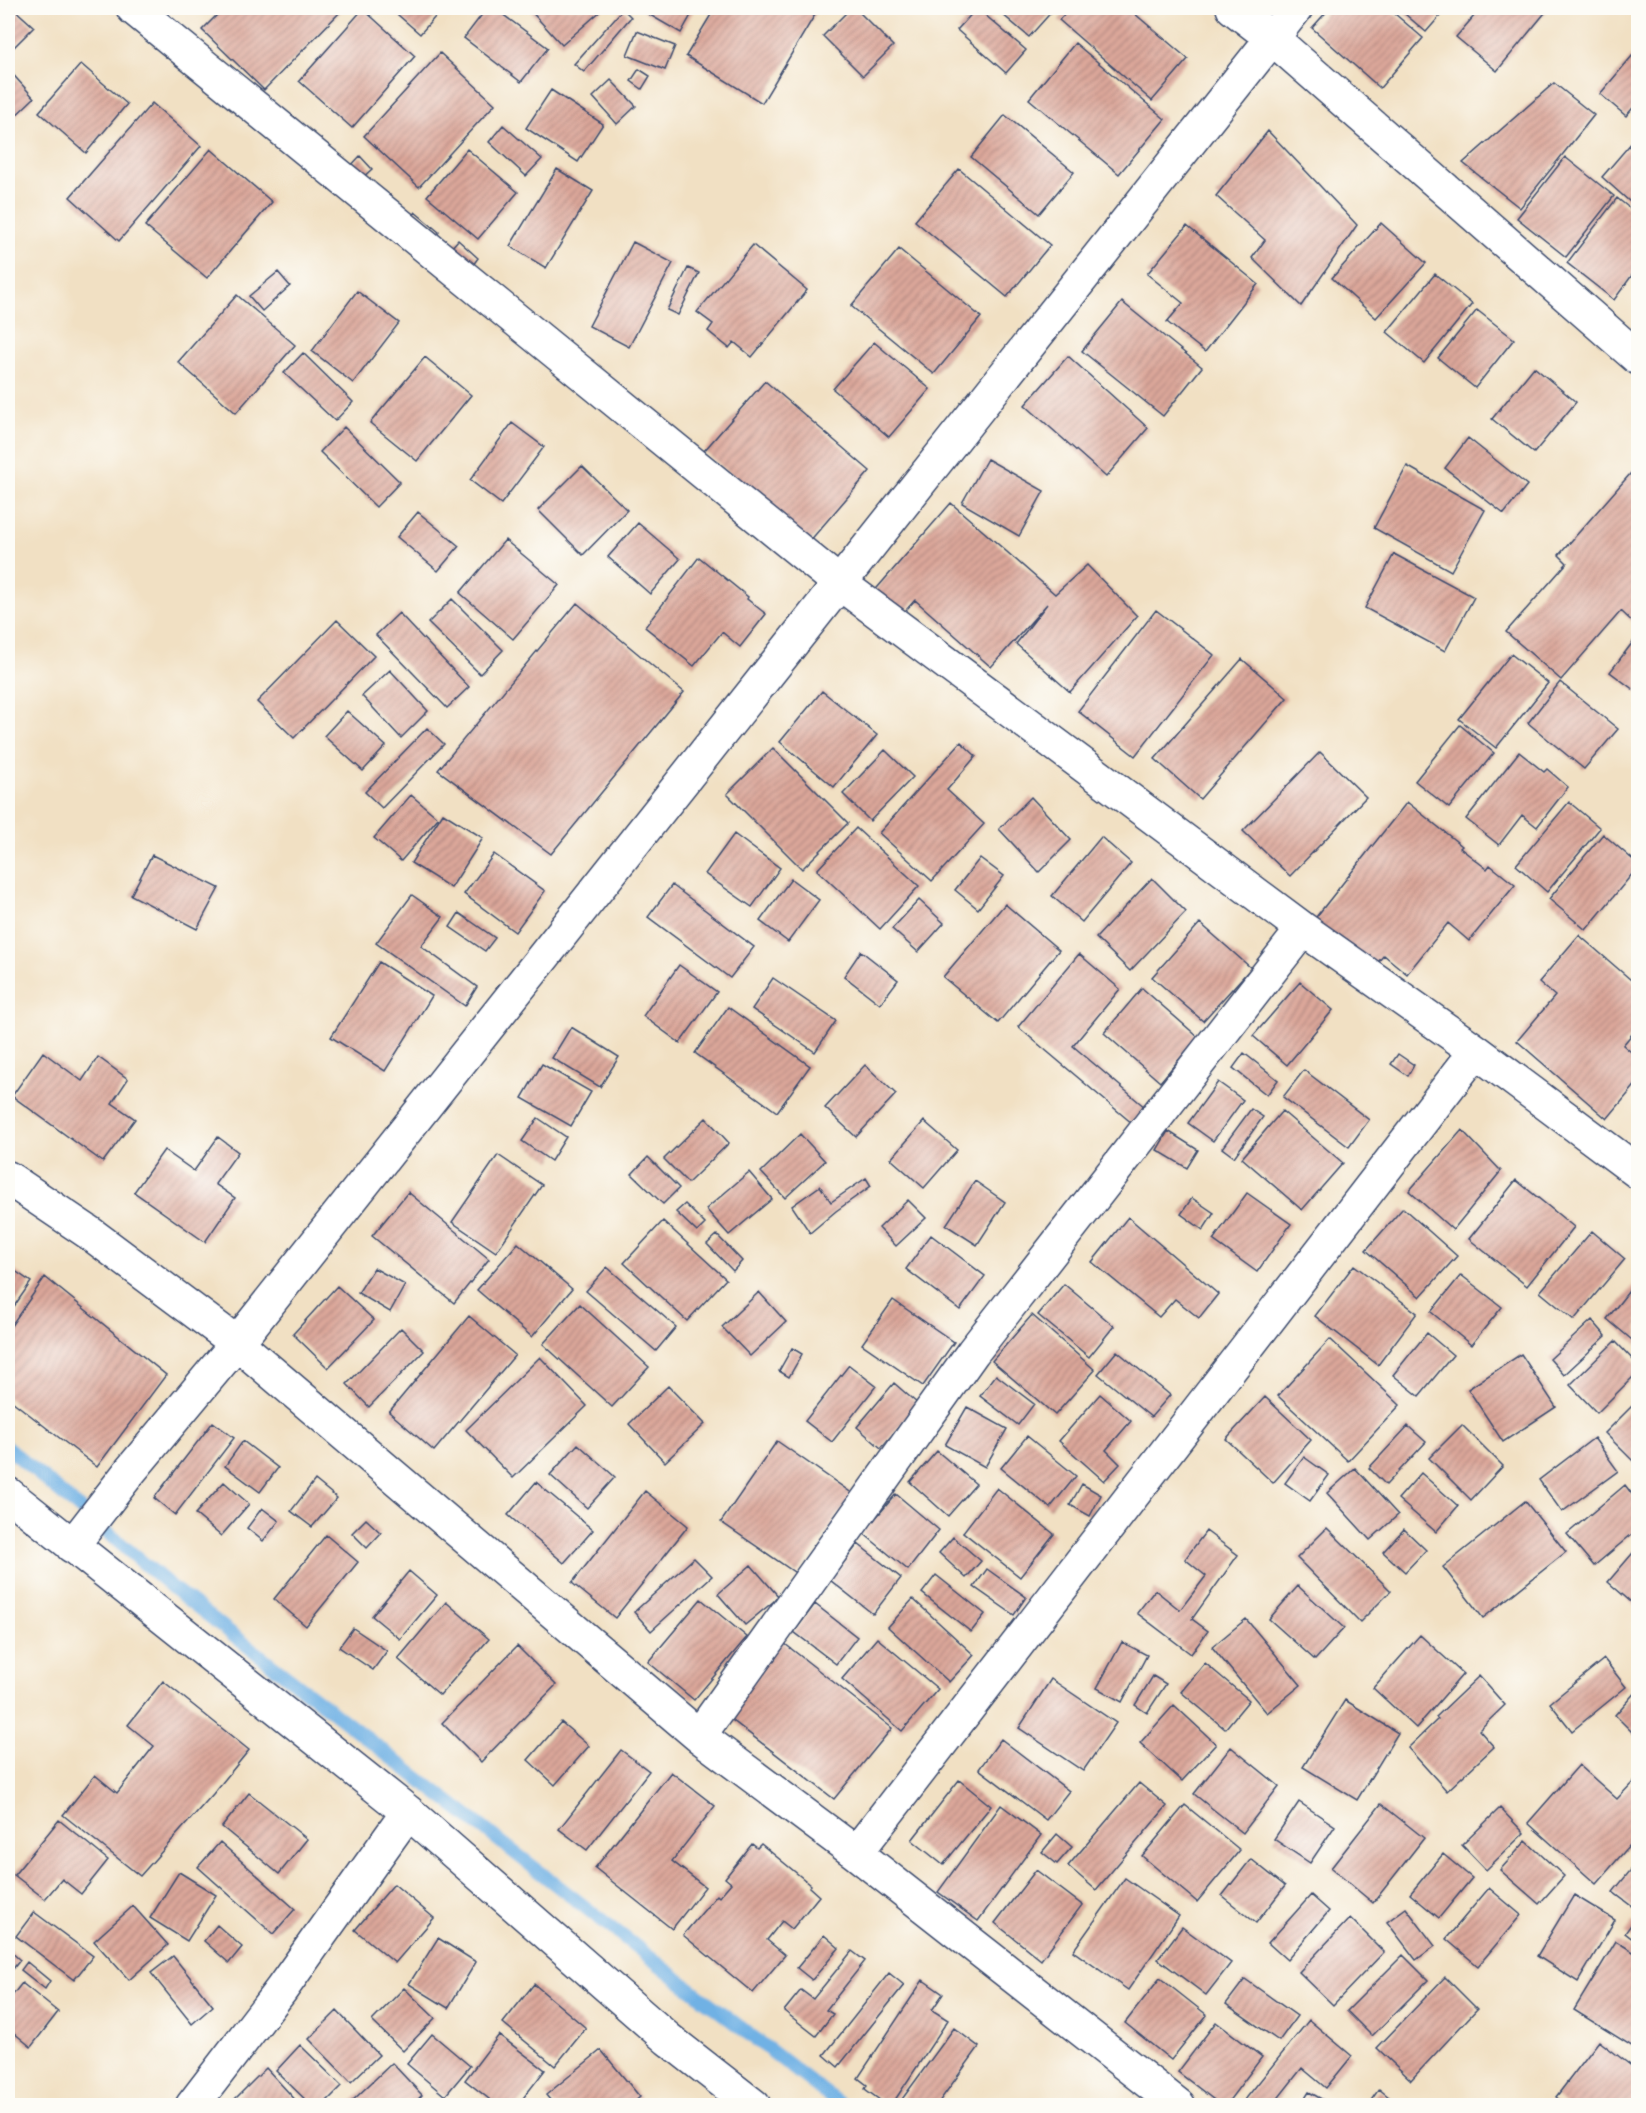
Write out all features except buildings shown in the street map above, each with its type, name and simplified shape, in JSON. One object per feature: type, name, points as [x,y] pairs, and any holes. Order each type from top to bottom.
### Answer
[{"type":"street","points":[[133,8],[838,582],[1303,929],[1476,1051],[1638,1171]]},
{"type":"street","points":[[1233,8],[1272,38],[1638,358]]},
{"type":"street","points":[[79,1538],[131,1470],[237,1343],[838,582],[1296,8]]},
{"type":"street","points":[[699,1736],[973,1352],[1303,929]]},
{"type":"street","points":[[856,1853],[1476,1051]]},
{"type":"street","points":[[8,1178],[91,1234],[237,1343],[699,1736],[856,1853],[1179,2106]]},
{"type":"street","points":[[8,1494],[79,1538],[408,1812],[668,2039],[754,2106]]},
{"type":"street","points":[[192,2106],[281,1990],[408,1812]]},
{"type":"waterway","points":[[8,1448],[174,1589],[842,2106]]}]
